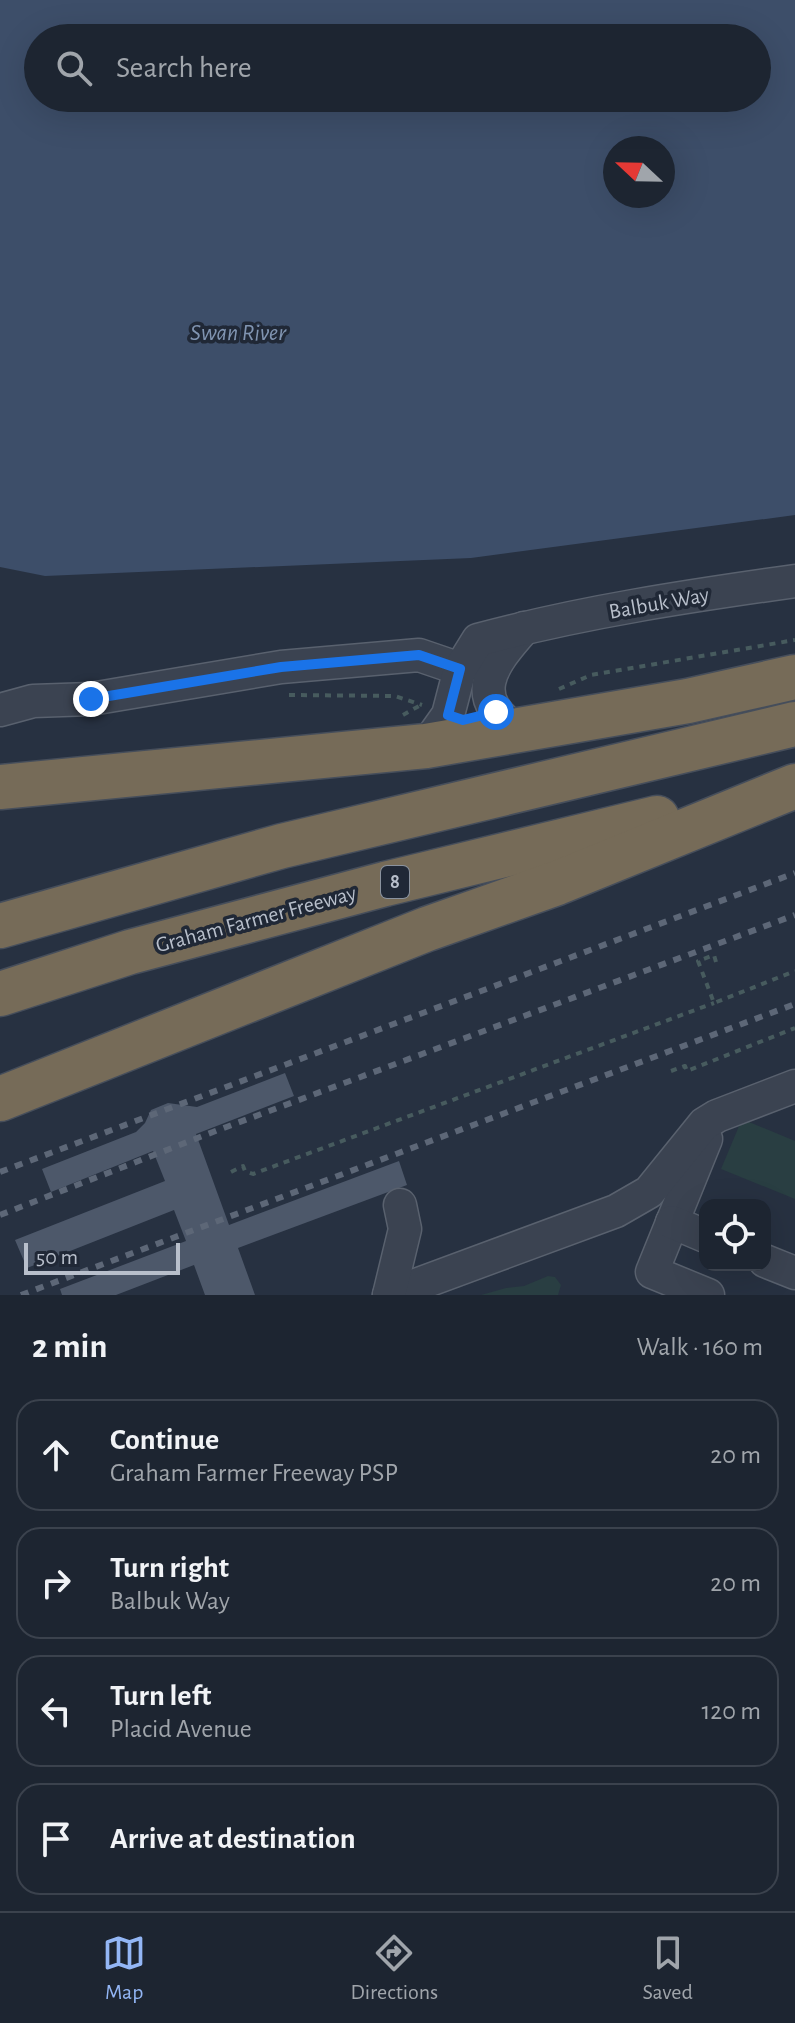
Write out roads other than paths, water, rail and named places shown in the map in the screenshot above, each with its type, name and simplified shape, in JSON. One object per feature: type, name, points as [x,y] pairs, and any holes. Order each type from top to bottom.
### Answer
[{"type":"highway","points":[[0,787],[426,746],[688,701],[795,677]]},
{"type":"highway","points":[[0,926],[282,846],[795,724]]},
{"type":"highway","points":[[8,1100],[427,929],[557,883],[795,785]]},
{"type":"highway","name":"Graham Farmer Freeway","points":[[0,994],[130,952],[325,900],[795,785]]},
{"type":"street","name":"Balbuk Way","points":[[426,746],[448,715],[460,669],[478,640],[524,628],[693,596],[795,581]]},
{"type":"street","points":[[520,732],[500,719],[487,690],[489,675],[500,656],[524,628]]},
{"type":"street","points":[[0,710],[33,701],[91,699],[312,664],[419,655],[460,669]]},
{"type":"street","points":[[400,1205],[405,1229],[389,1295],[616,1211],[649,1192],[704,1124],[795,1086]]},
{"type":"street","points":[[708,1295],[652,1272],[702,1146],[714,1126],[795,1092]]},
{"type":"street","points":[[672,1222],[699,1233]]},
{"type":"street","points":[[771,1263],[795,1273]]},
{"type":"water","name":"Swan River","points":[[0,0],[795,0],[795,515],[471,558],[45,576],[0,567]]},
{"type":"railway","points":[[0,1172],[795,873]]},
{"type":"railway","points":[[0,1215],[213,1132],[795,915]]},
{"type":"railway","points":[[21,1295],[795,1004]]}]
